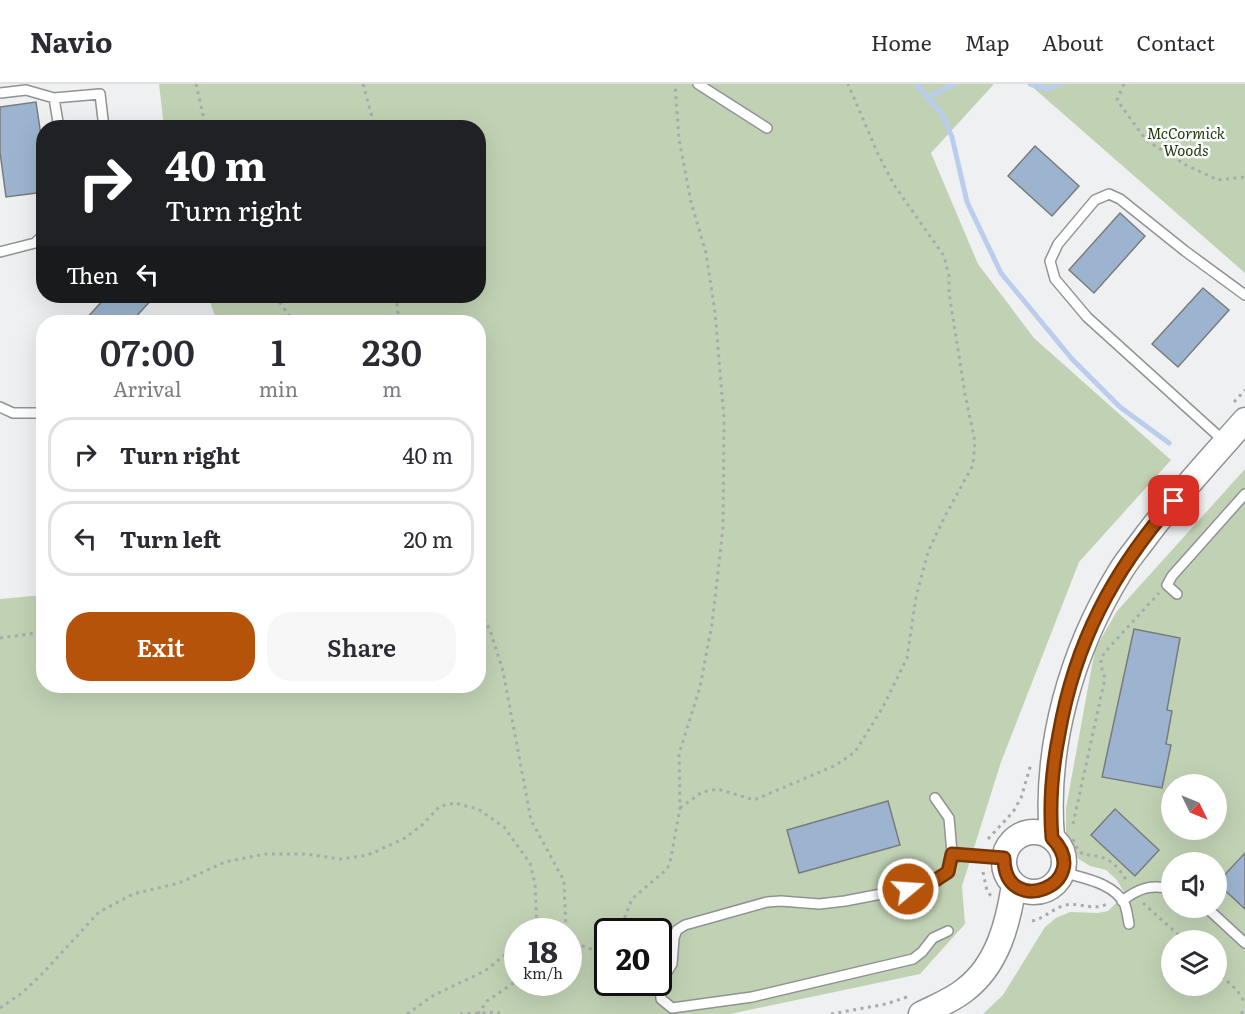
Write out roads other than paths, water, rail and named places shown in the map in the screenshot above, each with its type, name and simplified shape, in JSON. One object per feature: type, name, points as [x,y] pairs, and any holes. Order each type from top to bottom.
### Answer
[{"type":"street","points":[[1040,836],[1065,698],[1087,633],[1120,571],[1162,515],[1245,420]]},
{"type":"street","points":[[1040,836],[1062,853],[1062,872],[1053,885],[1038,892],[1022,890],[1008,878],[1004,868],[1004,858],[1012,842],[1040,836]]},
{"type":"street","points":[[961,993],[986,967],[1001,941],[1009,916],[1014,885]]},
{"type":"street","points":[[920,1004],[961,993],[991,974],[1002,961],[1038,892]]},
{"type":"lane","points":[[698,84],[767,128]]},
{"type":"lane","points":[[0,93],[26,90],[54,98],[100,94],[103,120]]},
{"type":"lane","points":[[54,98],[58,120]]},
{"type":"lane","points":[[1225,442],[1087,316],[1055,279],[1050,261],[1058,244],[1095,200],[1109,194],[1120,199],[1245,295]]},
{"type":"lane","points":[[0,252],[36,242]]},
{"type":"lane","points":[[0,407],[13,413],[36,413]]},
{"type":"lane","points":[[1177,594],[1167,585],[1172,576],[1245,494]]},
{"type":"lane","points":[[934,798],[949,818],[952,854],[948,872],[928,885],[819,904],[767,902],[684,925],[677,930],[674,938],[672,964],[660,984],[660,999],[672,1008],[752,997],[913,959],[933,938],[948,931]]},
{"type":"lane","points":[[952,854],[1004,858]]},
{"type":"lane","points":[[1062,872],[1094,881],[1117,894],[1122,901],[1129,924]]},
{"type":"lane","points":[[1122,901],[1133,892],[1156,885],[1161,886]]},
{"type":"lane","points":[[1218,918],[1245,943]]},
{"type":"waterway","points":[[916,84],[942,114],[952,137],[967,202],[1001,273],[1072,359],[1120,407],[1169,443]]},
{"type":"waterway","points":[[927,98],[954,84]]},
{"type":"waterway","points":[[1030,84],[1048,89],[1060,84]]},
{"type":"park label","name":"McCormick Woods","points":[[1186,142]]}]
